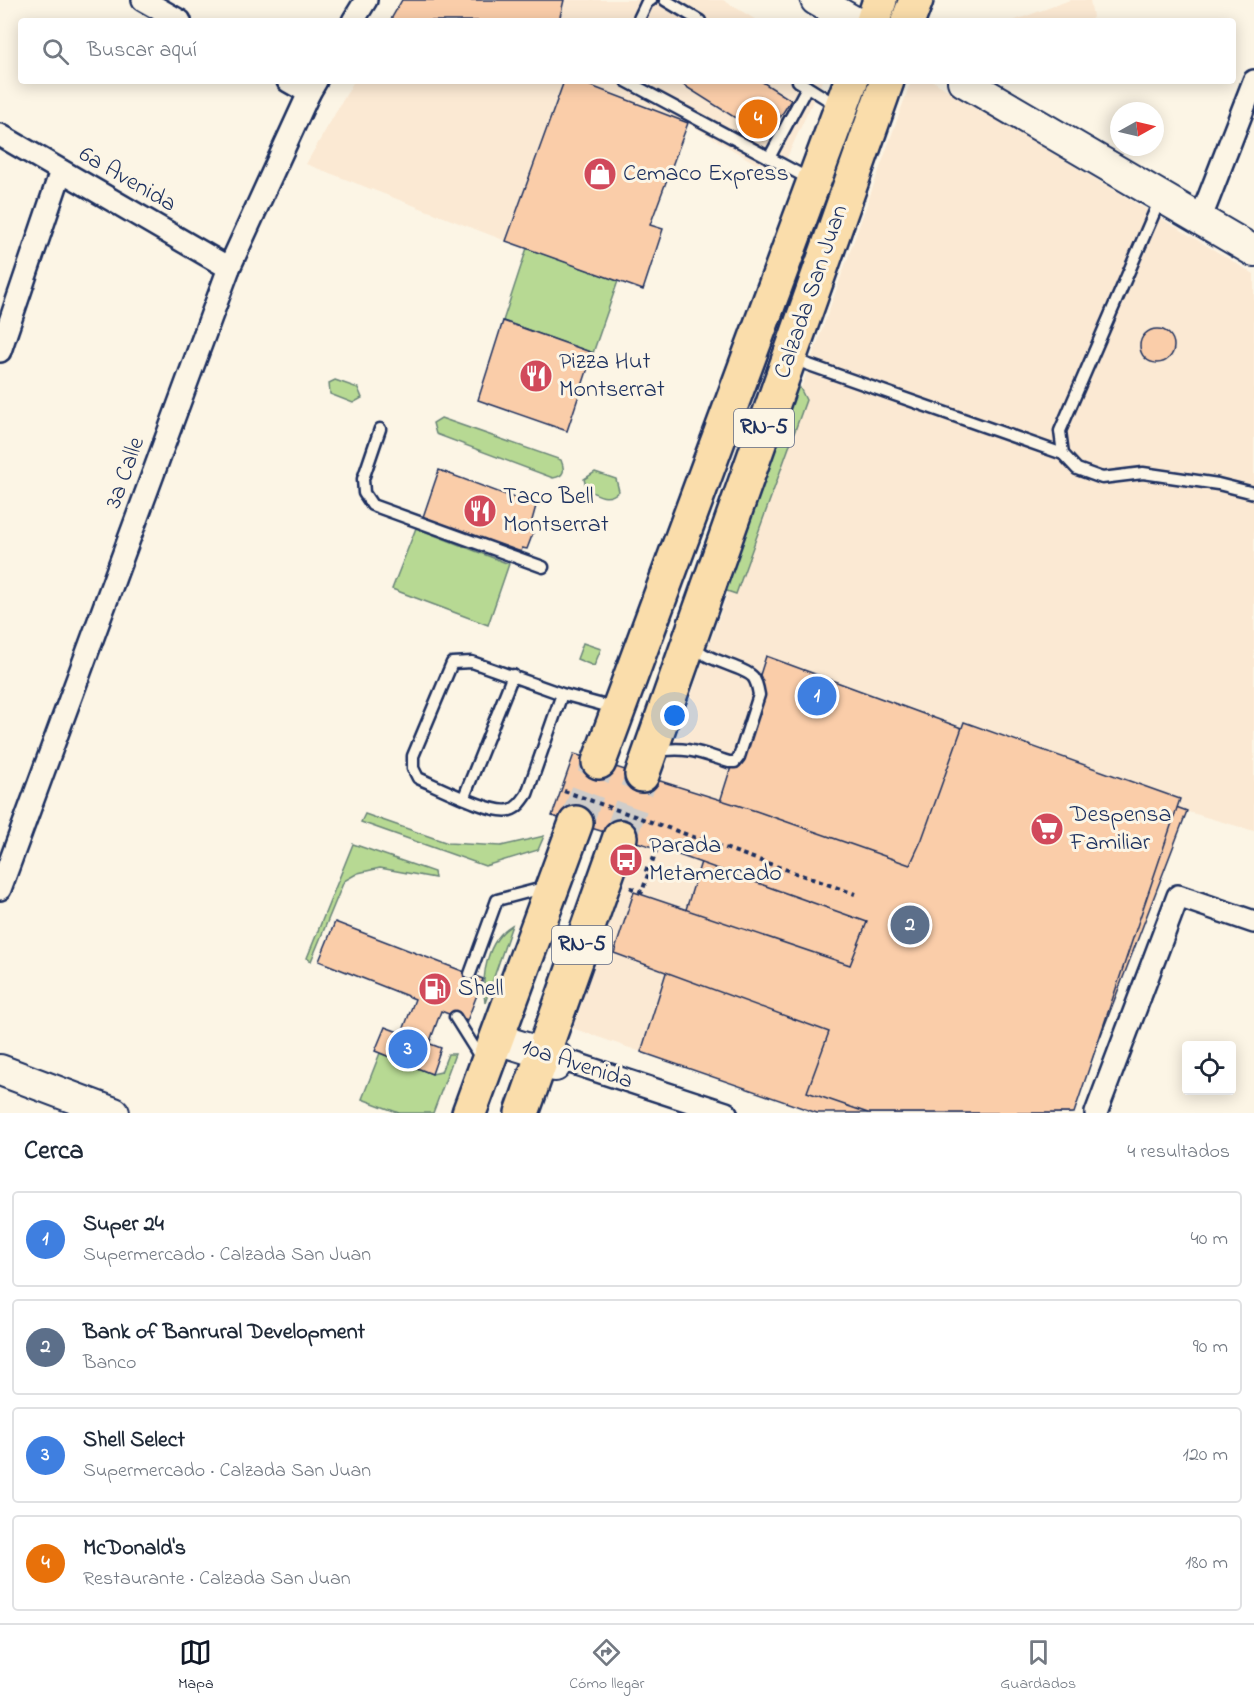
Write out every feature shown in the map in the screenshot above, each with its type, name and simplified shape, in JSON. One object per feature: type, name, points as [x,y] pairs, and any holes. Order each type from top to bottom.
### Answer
[{"type":"main road","points":[[874,18],[880,0]]},
{"type":"main road","points":[[909,18],[916,0]]},
{"type":"main road","name":"Calzada San Juan","points":[[645,764],[886,84]]},
{"type":"main road","name":"Calzada San Juan","points":[[599,762],[846,94]]},
{"type":"main road","name":"RN-5","points":[[469,1113],[576,823]]},
{"type":"main road","name":"RN-5","points":[[522,1113],[551,1056],[620,837]]},
{"type":"street","points":[[355,18],[366,0]]},
{"type":"street","points":[[145,1],[175,18]]},
{"type":"street","points":[[818,5],[846,18]]},
{"type":"street","points":[[1200,220],[1254,81]]},
{"type":"street","points":[[968,84],[1254,251]]},
{"type":"street","name":"3a Calle","points":[[1,881],[229,268],[313,87]]},
{"type":"street","name":"6a Avenida","points":[[0,135],[229,268]]},
{"type":"street","points":[[1,344],[61,171]]},
{"type":"street","points":[[1096,1113],[1178,896],[1254,922]]},
{"type":"street","name":"10a Avenida","points":[[491,1053],[551,1056],[726,1113]]},
{"type":"street","points":[[538,1113],[551,1056]]},
{"type":"street","points":[[0,1070],[114,1113]]},
{"type":"lane","points":[[639,18],[647,2],[651,0]]},
{"type":"lane","points":[[665,0],[695,18]]},
{"type":"lane","points":[[632,84],[814,181]]},
{"type":"lane","points":[[769,158],[802,84],[846,94]]},
{"type":"lane","points":[[1063,454],[1060,431],[1161,197]]},
{"type":"lane","points":[[789,358],[1063,454],[1077,469],[1102,478],[1143,473],[1218,484],[1254,493]]},
{"type":"lane","points":[[380,429],[363,479],[364,493],[372,505],[543,567]]},
{"type":"lane","points":[[645,764],[671,748],[688,749],[729,762],[735,762],[739,757],[759,695],[758,687],[752,675],[704,655],[689,641]]},
{"type":"lane","points":[[562,694],[527,794],[520,804],[511,810],[494,810],[418,778],[412,768],[413,756],[452,663],[472,662],[562,694],[619,709]]},
{"type":"lane","points":[[464,797],[513,675]]},
{"type":"lane","points":[[470,974],[498,900],[553,886]]},
{"type":"lane","points":[[455,1017],[491,1053]]},
{"type":"path","points":[[564,791],[855,894]]},
{"type":"path","points":[[632,888],[642,892],[657,848]]},
{"type":"path","points":[[643,868],[650,871]]},
{"type":"shaded area","points":[[401,0],[723,0],[753,18],[391,18]]},
{"type":"shaded area","points":[[1070,0],[1090,0],[1093,17],[1092,18],[1021,18]]},
{"type":"shaded area","points":[[352,84],[821,84],[778,177],[688,123],[651,225],[663,229],[643,290],[506,241],[306,164]]},
{"type":"shaded area","points":[[910,84],[938,84],[1254,274],[1254,831],[1171,807],[1067,1113],[817,1113],[572,1028]]},
{"type":"green space","points":[[527,248],[618,281],[593,353],[503,321]]},
{"type":"green space","points":[[795,378],[806,400],[736,594],[718,588]]},
{"type":"green space","points":[[335,380],[358,388],[362,398],[353,403],[330,394],[329,383]]},
{"type":"green space","points":[[441,418],[561,460],[563,472],[560,476],[553,478],[436,434],[433,423]]},
{"type":"green space","points":[[595,472],[616,479],[619,491],[607,497],[587,490],[584,479]]},
{"type":"green space","points":[[416,528],[509,564],[488,625],[392,589]]},
{"type":"green space","points":[[583,643],[601,649],[594,666],[577,659]]},
{"type":"green space","points":[[365,814],[448,843],[501,846],[544,836],[538,850],[485,866],[361,822]]},
{"type":"green space","points":[[353,844],[434,872],[435,878],[380,868],[358,873],[344,881],[311,961],[307,958]]},
{"type":"green space","points":[[512,925],[485,1003],[485,970],[491,949],[503,932]]},
{"type":"green space","points":[[380,1053],[432,1074],[441,1072],[448,1054],[455,1054],[433,1113],[399,1113],[362,1099]]},
{"type":"building","points":[[402,0],[564,0],[560,18],[392,18]]},
{"type":"building","name":"Cemaco Express","points":[[563,84],[586,84],[688,123],[650,225],[663,229],[643,290],[506,241]]},
{"type":"building","points":[[682,84],[766,84],[791,100],[767,138]]},
{"type":"building","name":"Pizza Hut Montserrat","points":[[503,321],[593,353],[567,431],[478,400]]},
{"type":"building","points":[[1157,329],[1169,334],[1174,346],[1169,358],[1157,363],[1145,358],[1140,346],[1145,334]]},
{"type":"building","name":"Taco Bell Montserrat","points":[[439,470],[536,506],[529,531],[533,533],[527,549],[522,548],[521,552],[517,551],[423,517]]},
{"type":"building","points":[[766,656],[1187,811],[1071,1113],[817,1113],[641,1052]]},
{"type":"building","points":[[964,722],[1180,799],[1074,1113],[868,1113],[807,1092],[829,1032],[614,953],[634,892],[850,965],[867,922],[676,854],[552,816],[574,754],[756,811],[910,865],[922,839]]},
{"type":"building","name":"Shell","points":[[335,922],[483,979],[467,1021],[441,1011],[429,1044],[402,1033],[415,999],[319,961]]},
{"type":"building","points":[[385,1027],[441,1048],[432,1074],[375,1051]]},
{"type":"tunnel","points":[[576,823],[599,762]]},
{"type":"tunnel","points":[[620,837],[642,775]]},
{"type":"place","name":"McDonald's","points":[[758,119]]},
{"type":"place","name":"Cemaco Express","points":[[600,174]]},
{"type":"place","name":"Pizza Hut Montserrat","points":[[536,376]]},
{"type":"place","name":"Taco Bell Montserrat","points":[[480,511]]},
{"type":"place","name":"Super 24","points":[[817,696]]},
{"type":"place","name":"Despensa Familiar","points":[[1047,829]]},
{"type":"place","name":"Parada Metamercado","points":[[626,860]]},
{"type":"place","name":"Bank of Banrural Development","points":[[910,925]]},
{"type":"place","name":"Shell","points":[[435,989]]},
{"type":"place","name":"Shell Select","points":[[408,1049]]}]
